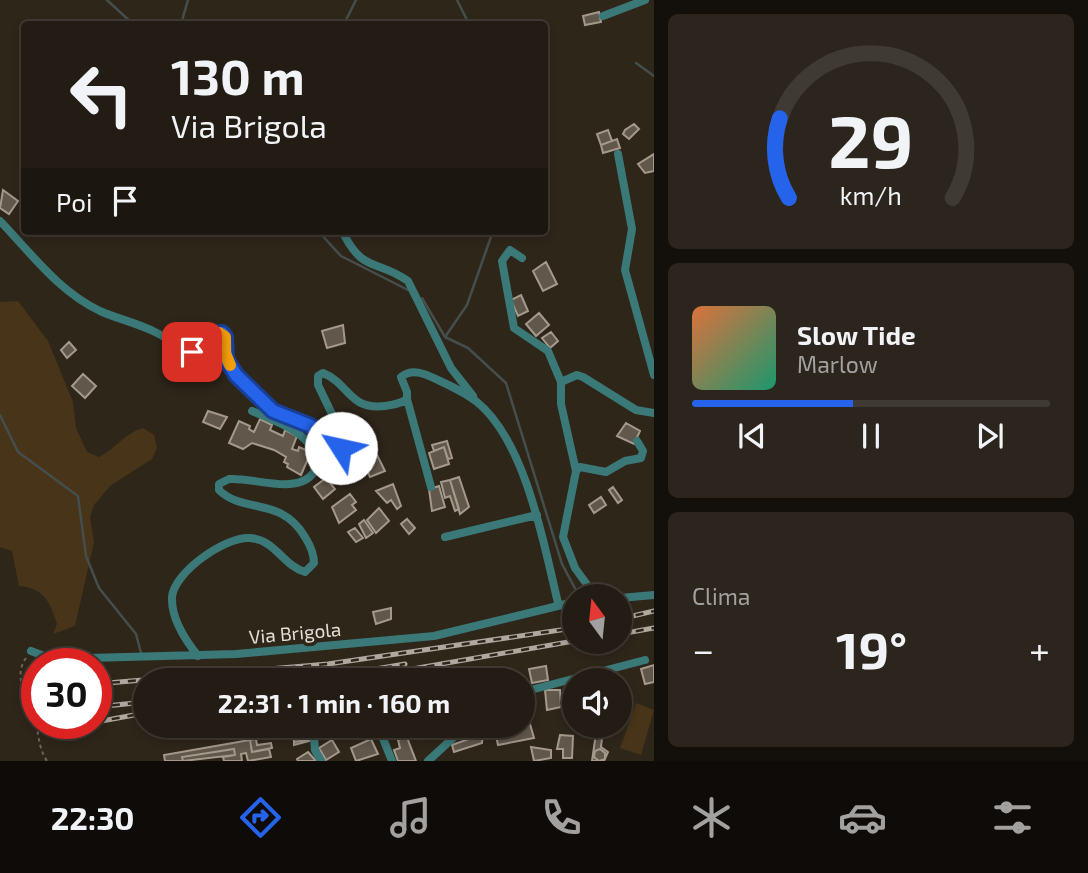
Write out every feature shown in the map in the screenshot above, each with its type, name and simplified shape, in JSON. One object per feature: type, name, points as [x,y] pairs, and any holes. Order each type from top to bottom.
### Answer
[{"type":"street","points":[[603,16],[645,0]]},
{"type":"street","points":[[618,154],[632,229],[625,270],[654,375]]},
{"type":"street","points":[[0,221],[25,253],[73,295],[99,310],[156,332],[192,352],[204,351],[215,334],[222,333],[225,337],[226,359],[236,375],[273,411],[311,426],[332,448],[341,448],[344,439],[320,389],[317,380],[320,374],[326,374],[362,405],[390,405],[407,399]]},
{"type":"street","points":[[344,235],[359,259],[396,272],[408,281],[451,368],[506,440],[530,489],[558,603]]},
{"type":"street","points":[[522,258],[510,250],[502,261],[514,328],[548,351],[561,382],[561,404],[576,471],[563,537],[575,568],[587,584]]},
{"type":"street","points":[[431,487],[401,377],[414,371],[441,382],[479,404]]},
{"type":"street","points":[[561,382],[577,375],[636,410],[654,413]]},
{"type":"street","points":[[198,656],[184,639],[172,596],[178,582],[206,555],[228,541],[247,538],[274,546],[297,569],[305,572],[314,563],[310,547],[292,518],[259,505],[229,499],[219,491],[219,484],[229,479],[296,484],[308,481],[314,472],[312,450],[296,430],[252,411]]},
{"type":"street","points":[[576,471],[580,467],[606,472],[625,461],[641,458],[643,451],[637,441]]},
{"type":"street","points":[[445,537],[537,515]]},
{"type":"street","points":[[632,597],[654,595]]},
{"type":"street","name":"Via Brigola","points":[[112,658],[198,656],[434,636],[562,603]]},
{"type":"street","points":[[535,689],[645,660]]},
{"type":"street","points":[[314,738],[315,750],[321,761]]},
{"type":"street","points":[[383,738],[392,761]]},
{"type":"street","points":[[428,761],[453,738]]},
{"type":"path","points":[[39,739],[41,752],[47,761]]},
{"type":"shaded area","points":[[18,301],[48,341],[73,402],[76,428],[87,452],[99,457],[131,433],[143,428],[154,435],[157,448],[152,459],[110,486],[94,505],[90,517],[94,542],[75,626],[53,634],[57,624],[45,597],[28,587],[19,586],[12,551],[0,547],[0,302]]},
{"type":"shaded area","points":[[636,703],[654,710],[641,755],[620,748],[624,738],[632,738],[632,714]]},
{"type":"building","points":[[599,12],[601,22],[585,25],[583,16]]},
{"type":"building","points":[[634,124],[639,129],[629,139],[623,134]]},
{"type":"building","points":[[608,130],[612,141],[601,145],[597,134]]},
{"type":"building","points":[[617,139],[620,148],[603,153],[601,145]]},
{"type":"building","points":[[654,154],[654,171],[645,173],[638,164]]},
{"type":"building","points":[[3,190],[18,201],[9,214],[0,208]]},
{"type":"building","points":[[546,262],[557,284],[543,291],[533,271]]},
{"type":"building","points":[[521,295],[528,311],[518,316],[511,300]]},
{"type":"building","points":[[539,313],[549,325],[536,336],[526,324]]},
{"type":"building","points":[[343,325],[345,343],[327,348],[322,331]]},
{"type":"building","points":[[551,332],[558,341],[550,348],[542,338]]},
{"type":"building","points":[[69,342],[76,350],[67,358],[61,350]]},
{"type":"building","points":[[83,374],[96,386],[85,398],[72,386]]},
{"type":"building","points":[[208,411],[227,417],[220,429],[203,422]]},
{"type":"building","points":[[260,419],[272,425],[270,430],[283,436],[285,430],[297,436],[292,449],[298,451],[299,447],[311,452],[301,475],[287,467],[288,464],[284,462],[286,457],[274,450],[252,443],[243,449],[229,443],[239,421],[250,426],[249,429],[254,432]]},
{"type":"building","points":[[626,423],[640,431],[634,444],[617,436]]},
{"type":"building","points":[[370,441],[385,471],[370,477],[355,447]]},
{"type":"building","points":[[447,441],[452,458],[448,459],[444,447],[434,451],[432,445]]},
{"type":"building","points":[[444,447],[449,464],[434,469],[429,453]]},
{"type":"building","points":[[459,477],[469,507],[460,514],[450,480]]},
{"type":"building","points":[[326,478],[335,489],[323,499],[314,487]]},
{"type":"building","points":[[450,480],[459,509],[455,511],[450,496],[445,498],[441,482]]},
{"type":"building","points":[[393,484],[401,506],[397,509],[391,500],[387,503],[376,491]]},
{"type":"building","points":[[439,486],[445,507],[432,511],[429,489]]},
{"type":"building","points":[[613,487],[622,500],[618,503],[609,490]]},
{"type":"building","points":[[350,494],[356,502],[352,505],[356,510],[339,523],[332,507]]},
{"type":"building","points":[[601,497],[606,505],[594,513],[589,505]]},
{"type":"building","points":[[379,508],[389,521],[376,533],[367,520]]},
{"type":"building","points":[[407,519],[415,528],[409,534],[401,524]]},
{"type":"building","points":[[364,520],[373,533],[366,538],[359,524]]},
{"type":"building","points":[[355,528],[363,538],[356,542],[348,532]]},
{"type":"building","points":[[391,608],[391,619],[376,624],[373,612]]},
{"type":"building","points":[[654,665],[654,682],[645,684],[641,669]]},
{"type":"building","points":[[546,666],[548,680],[535,682],[535,668]]},
{"type":"building","points":[[545,690],[560,690],[561,707],[547,710]]},
{"type":"building","points":[[560,735],[562,738],[573,738],[572,758],[563,758],[563,749],[557,749]]},
{"type":"building","points":[[294,738],[307,738],[307,740],[294,742]]},
{"type":"building","points":[[309,738],[309,741],[294,745],[294,742]]},
{"type":"building","points":[[407,738],[416,761],[398,761],[394,750],[400,748],[398,740]]},
{"type":"building","points":[[472,738],[482,738],[482,743],[454,752],[452,745]]},
{"type":"building","points":[[496,738],[534,738],[498,745]]},
{"type":"building","points":[[595,738],[602,738],[601,747],[608,752],[604,761],[592,761]]},
{"type":"building","points":[[256,739],[257,745],[271,743],[272,748],[252,752],[250,740]]},
{"type":"building","points":[[371,739],[378,754],[356,761],[351,748]]},
{"type":"building","points":[[250,740],[252,752],[269,749],[271,757],[248,761],[246,753],[241,754],[242,761],[224,761],[223,757],[235,755],[234,749],[182,757],[183,761],[165,761],[164,755]]},
{"type":"building","points":[[332,740],[339,752],[326,760],[319,748]]},
{"type":"building","points":[[531,747],[551,750],[551,758],[534,761]]},
{"type":"building","points":[[234,749],[235,755],[183,761],[182,757]]},
{"type":"building","points":[[600,749],[605,753],[605,759],[599,761],[594,757],[595,751]]},
{"type":"building","points":[[308,752],[316,761],[298,761],[297,759]]},
{"type":"waterway","points":[[107,0],[130,21]]},
{"type":"waterway","points":[[182,21],[188,0]]},
{"type":"waterway","points":[[346,21],[356,0]]},
{"type":"waterway","points":[[457,0],[468,21]]},
{"type":"waterway","points":[[636,63],[654,76]]},
{"type":"waterway","points":[[322,235],[341,256],[408,290]]},
{"type":"waterway","points":[[445,337],[467,305],[492,235]]},
{"type":"waterway","points":[[422,298],[445,337],[468,348],[506,383],[562,564],[573,584]]},
{"type":"waterway","points":[[0,415],[18,452],[78,496],[86,556],[99,588],[136,634],[141,653]]},
{"type":"railway","points":[[632,616],[654,611]]},
{"type":"railway","points":[[632,632],[654,628]]},
{"type":"railway","points":[[112,683],[328,664],[562,630]]},
{"type":"railway","points":[[418,668],[562,643]]},
{"type":"railway","points":[[381,668],[405,664]]},
{"type":"railway","points":[[112,705],[133,703]]},
{"type":"railway","points":[[112,719],[133,715]]},
{"type":"slow traffic","points":[[214,336],[222,333],[225,337],[226,359],[230,365]]},
{"type":"route","points":[[192,352],[204,351],[215,334],[222,333],[225,337],[226,359],[231,368],[273,411],[311,426],[332,448],[341,448]]}]
